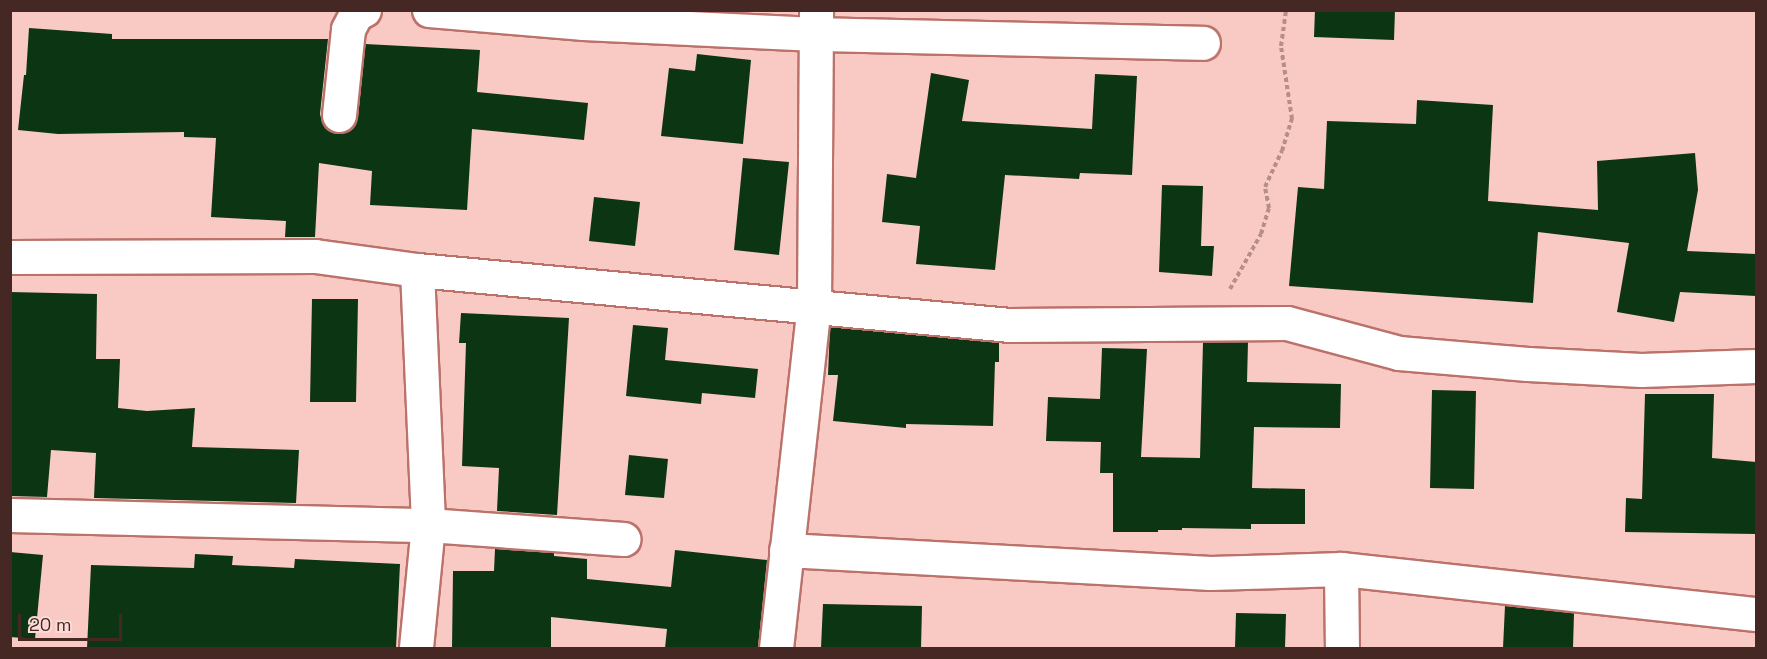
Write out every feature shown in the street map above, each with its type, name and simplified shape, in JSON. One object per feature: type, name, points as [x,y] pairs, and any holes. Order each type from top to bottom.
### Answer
[{"type":"street","points":[[339,115],[348,29],[356,14],[364,10]]},
{"type":"street","points":[[429,10],[583,17],[816,22],[1203,43]]},
{"type":"street","points":[[776,648],[814,305],[816,22]]},
{"type":"street","points":[[10,257],[315,256],[417,270],[814,305],[1010,325],[1287,323],[1399,353],[1641,370],[1756,366]]},
{"type":"street","points":[[416,648],[428,525],[417,270]]},
{"type":"street","points":[[10,515],[428,525],[624,539]]},
{"type":"street","points":[[786,550],[1210,573],[1341,569],[1756,614]]},
{"type":"street","points":[[1341,569],[1342,648]]},
{"type":"path","points":[[1211,324],[1261,234],[1269,208],[1265,187],[1282,151],[1292,119],[1281,46],[1286,10]]},
{"type":"building","points":[[1315,10],[1395,10],[1394,40],[1314,37]]},
{"type":"building","points":[[29,28],[112,34],[112,39],[328,39],[320,114],[328,130],[338,134],[354,126],[358,118],[365,44],[480,50],[477,92],[588,103],[584,140],[472,129],[467,210],[370,205],[372,171],[319,163],[315,237],[285,237],[286,221],[211,217],[216,138],[184,137],[184,132],[58,134],[18,130],[24,75],[26,75]]},
{"type":"building","points":[[697,54],[751,60],[743,144],[661,136],[669,68],[695,71]]},
{"type":"building","points":[[931,73],[969,80],[962,121],[1092,129],[1095,74],[1137,76],[1132,175],[1080,173],[1079,179],[1005,175],[995,270],[916,264],[920,226],[882,222],[887,174],[916,178]]},
{"type":"building","points":[[1417,100],[1493,105],[1488,201],[1598,210],[1597,161],[1695,153],[1698,190],[1687,251],[1756,254],[1756,296],[1680,292],[1674,322],[1617,312],[1629,243],[1538,232],[1533,303],[1289,286],[1298,187],[1324,189],[1327,121],[1416,124]]},
{"type":"building","points":[[743,158],[789,162],[779,255],[734,250]]},
{"type":"building","points":[[1162,185],[1203,186],[1201,246],[1214,246],[1212,276],[1159,272]]},
{"type":"building","points":[[594,197],[640,202],[635,246],[589,241]]},
{"type":"building","points":[[10,292],[97,294],[96,359],[120,359],[118,408],[147,411],[195,408],[192,447],[299,450],[296,503],[94,498],[96,453],[51,450],[47,497],[10,496]]},
{"type":"building","points":[[312,299],[358,299],[356,402],[310,402]]},
{"type":"building","points":[[461,313],[569,318],[557,515],[497,511],[499,468],[462,466],[466,343],[459,343]]},
{"type":"building","points":[[633,325],[668,328],[665,360],[758,369],[755,398],[702,393],[701,404],[626,396]]},
{"type":"building","points":[[830,327],[999,343],[999,362],[995,362],[993,426],[906,424],[906,428],[833,421],[838,375],[828,375]]},
{"type":"building","points":[[1203,342],[1248,342],[1247,382],[1341,384],[1340,428],[1254,427],[1252,488],[1305,489],[1305,524],[1251,524],[1251,529],[1182,528],[1182,530],[1158,530],[1158,532],[1113,532],[1113,473],[1100,473],[1101,442],[1046,441],[1048,397],[1100,399],[1102,348],[1147,349],[1141,457],[1200,458]]},
{"type":"building","points":[[1432,390],[1476,391],[1474,489],[1430,488]]},
{"type":"building","points":[[1645,394],[1714,394],[1712,458],[1756,462],[1756,534],[1625,532],[1626,498],[1642,499]]},
{"type":"building","points":[[629,455],[668,459],[664,498],[625,495]]},
{"type":"building","points":[[495,549],[554,553],[554,556],[587,559],[587,579],[671,587],[675,550],[767,560],[758,648],[665,648],[667,629],[551,617],[551,648],[452,648],[453,571],[494,571]]},
{"type":"building","points":[[10,552],[43,555],[35,639],[10,637]]},
{"type":"building","points":[[195,554],[233,556],[232,565],[294,568],[295,559],[400,564],[396,648],[87,648],[91,565],[194,568]]},
{"type":"building","points":[[823,604],[922,606],[921,648],[821,648]]},
{"type":"building","points":[[1505,606],[1574,613],[1573,648],[1503,648]]},
{"type":"building","points":[[1236,613],[1286,614],[1285,648],[1235,648]]}]
